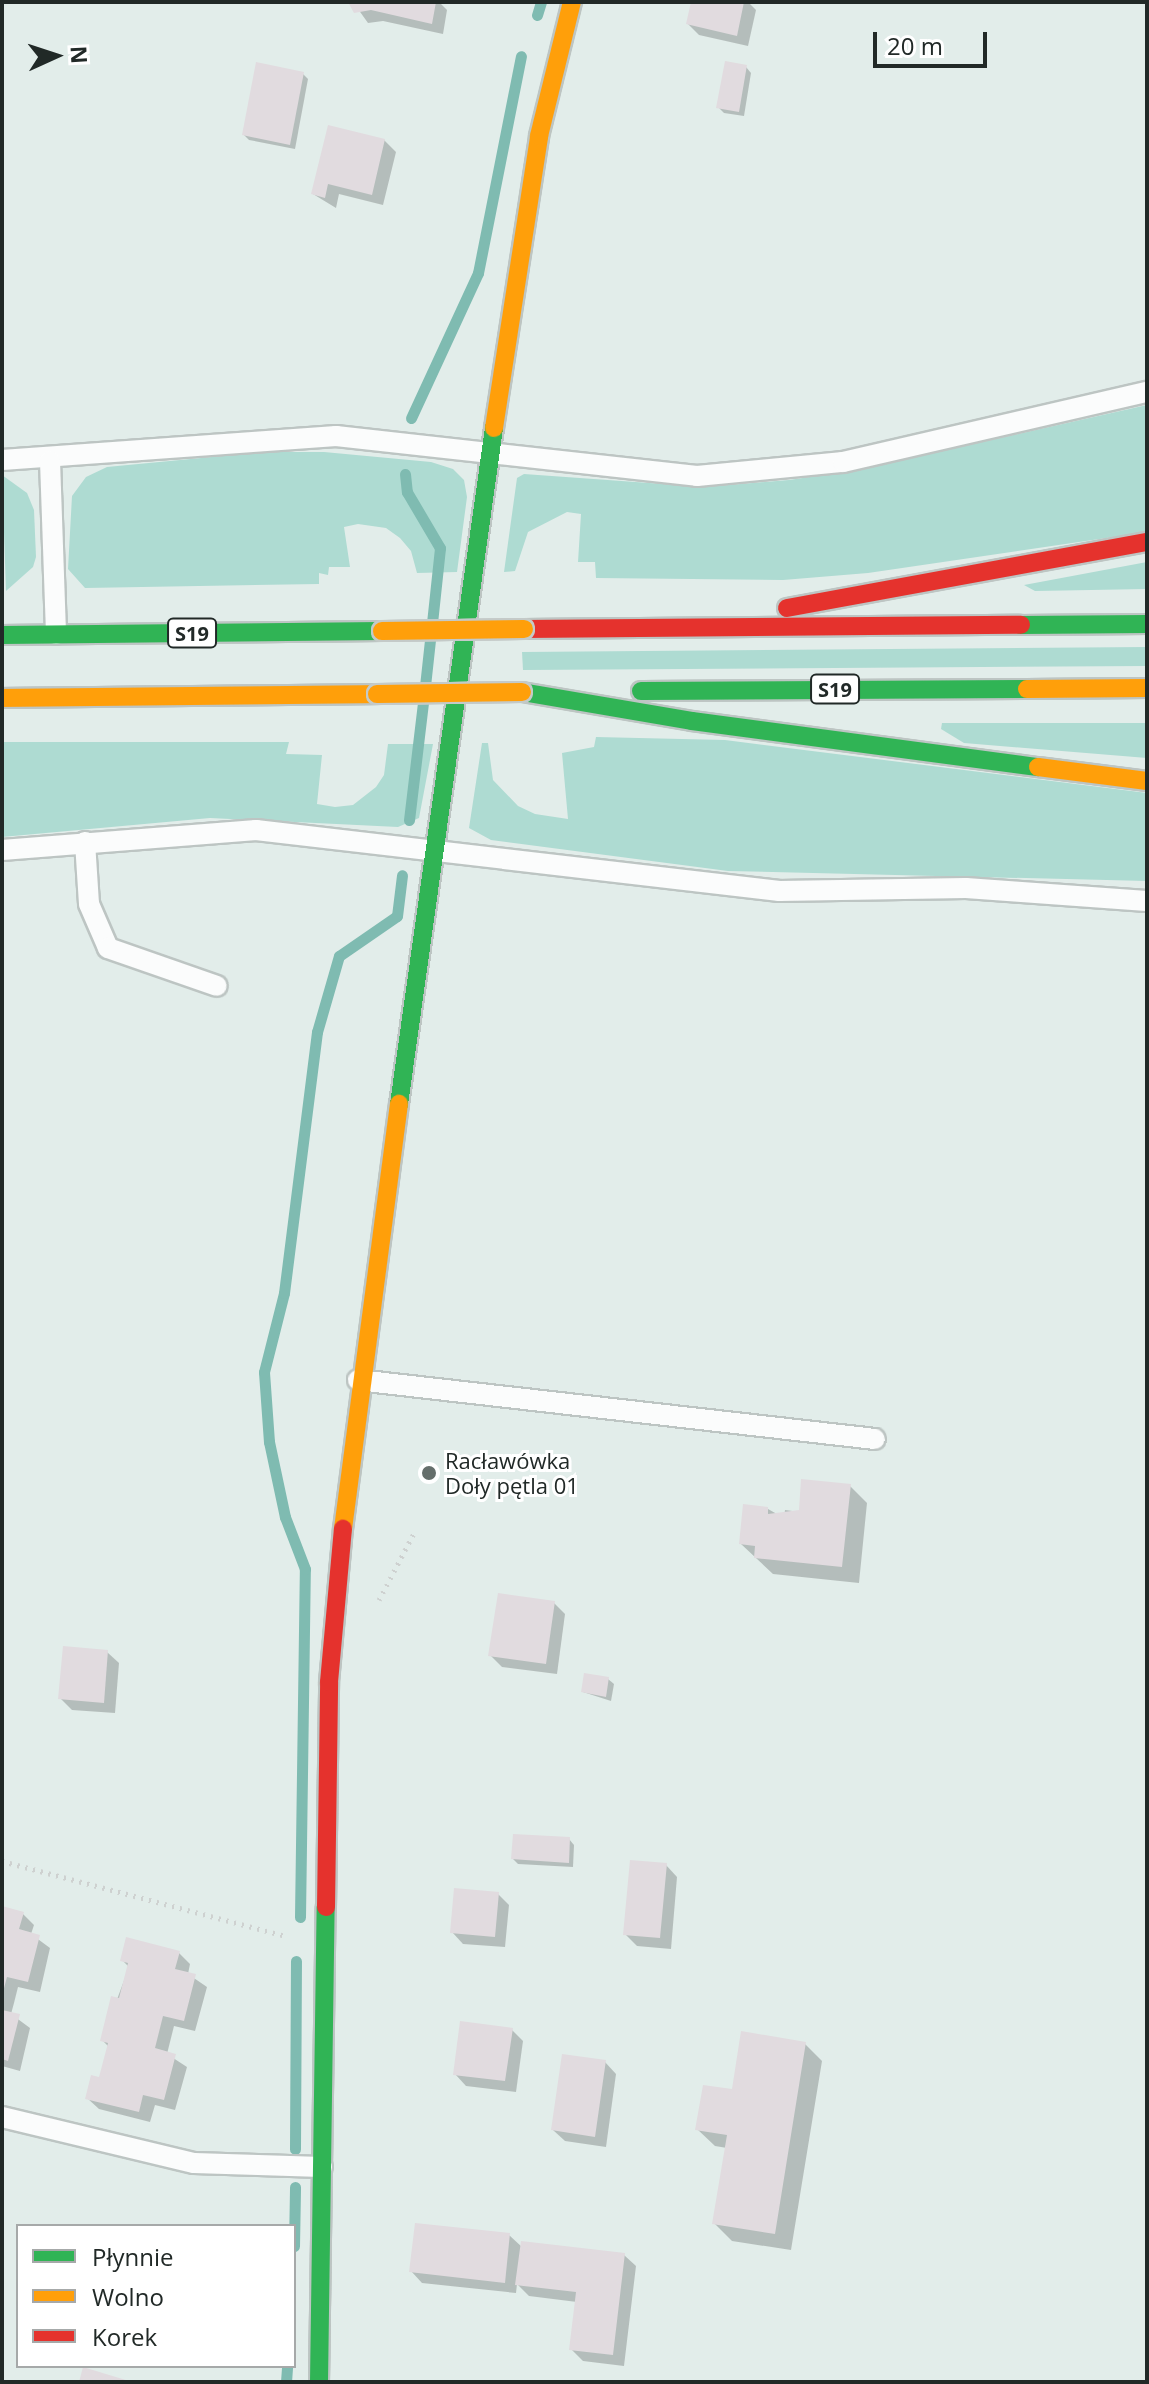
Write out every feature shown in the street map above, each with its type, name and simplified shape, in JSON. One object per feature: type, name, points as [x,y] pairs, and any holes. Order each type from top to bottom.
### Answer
[{"type":"main road","points":[[319,2382],[329,1682],[358,1380],[539,136],[572,2]]},
{"type":"main road","points":[[680,629],[1147,542]]},
{"type":"main road","name":"S19","points":[[2,635],[1147,624]]},
{"type":"main road","name":"S19","points":[[2,698],[1147,688]]},
{"type":"main road","points":[[522,692],[692,721],[1147,781]]},
{"type":"lane","points":[[2,460],[50,461],[336,436],[697,476],[776,471],[843,462],[1147,392]]},
{"type":"lane","points":[[50,461],[56,634]]},
{"type":"lane","points":[[2,850],[256,830],[779,891],[966,888],[1147,901]]},
{"type":"lane","points":[[85,842],[89,904],[108,948],[217,986]]},
{"type":"lane","points":[[358,1380],[875,1439]]},
{"type":"lane","points":[[2,2117],[194,2163],[322,2167]]},
{"type":"path","points":[[2,1861],[287,1936],[324,1939]]},
{"type":"green space","points":[[1147,405],[1147,532],[868,573],[783,580],[596,578],[595,562],[578,562],[581,514],[567,512],[528,532],[515,571],[504,572],[517,478],[524,474],[705,487],[789,480],[858,470]]},
{"type":"green space","points":[[263,452],[324,452],[431,462],[453,469],[464,480],[467,497],[457,572],[417,573],[411,551],[400,538],[386,528],[358,524],[344,527],[350,567],[329,567],[328,575],[319,573],[319,584],[85,588],[68,569],[72,496],[86,477],[107,467]]},
{"type":"green space","points":[[2,475],[27,493],[34,510],[36,557],[33,567],[6,591]]},
{"type":"green space","points":[[1147,562],[1147,589],[1035,591],[1024,585]]},
{"type":"green space","points":[[1147,647],[1147,666],[523,670],[522,652]]},
{"type":"green space","points":[[942,723],[1147,723],[1147,758],[964,743],[941,729]]},
{"type":"green space","points":[[596,737],[725,740],[1147,793],[1147,881],[728,871],[491,840],[469,828],[482,743],[488,743],[493,780],[518,806],[535,814],[568,819],[562,753],[594,747]]},
{"type":"green space","points":[[2,742],[289,742],[286,754],[322,755],[317,804],[335,807],[353,805],[376,787],[384,775],[388,744],[433,744],[419,818],[398,827],[210,818],[2,837]]},
{"type":"building","points":[[348,2],[436,2],[432,24],[371,10],[354,13]]},
{"type":"building","points":[[691,2],[744,2],[737,36],[686,24]]},
{"type":"building","points":[[725,61],[747,65],[739,112],[716,108]]},
{"type":"building","points":[[256,62],[304,72],[290,145],[242,135]]},
{"type":"building","points":[[328,125],[385,139],[372,195],[328,184],[325,198],[311,194]]},
{"type":"building","points":[[801,1479],[851,1484],[842,1567],[754,1558],[755,1546],[739,1544],[743,1504],[768,1507],[768,1514],[799,1510]]},
{"type":"building","points":[[498,1593],[555,1601],[546,1664],[488,1656]]},
{"type":"building","points":[[63,1646],[108,1650],[104,1703],[58,1699]]},
{"type":"building","points":[[584,1673],[609,1677],[606,1697],[581,1692]]},
{"type":"building","points":[[513,1834],[570,1837],[569,1863],[511,1859]]},
{"type":"building","points":[[630,1860],[667,1863],[660,1938],[623,1935]]},
{"type":"building","points":[[454,1888],[499,1892],[495,1937],[450,1933]]},
{"type":"building","points":[[2,1906],[24,1912],[19,1929],[40,1935],[28,1982],[7,1977],[3,1992]]},
{"type":"building","points":[[126,1937],[180,1951],[175,1969],[196,1974],[184,2021],[163,2016],[155,2048],[176,2054],[164,2100],[143,2095],[139,2112],[85,2099],[91,2075],[99,2077],[108,2043],[100,2041],[111,1996],[119,1998],[128,1963],[120,1961]]},
{"type":"building","points":[[2,2010],[20,2014],[8,2061],[2,2059]]},
{"type":"building","points":[[460,2021],[513,2028],[505,2081],[453,2075]]},
{"type":"building","points":[[741,2031],[806,2042],[775,2234],[712,2224],[727,2135],[695,2130],[703,2085],[732,2089]]},
{"type":"building","points":[[562,2054],[606,2060],[595,2137],[551,2130]]},
{"type":"building","points":[[415,2223],[510,2233],[505,2283],[409,2272]]},
{"type":"building","points":[[521,2241],[625,2253],[613,2355],[569,2350],[576,2292],[515,2285]]},
{"type":"building","points":[[83,2368],[129,2381],[129,2382],[79,2382]]},
{"type":"waterway","points":[[537,15],[541,2]]},
{"type":"waterway","points":[[411,418],[478,273],[521,56]]},
{"type":"waterway","points":[[405,474],[407,492],[440,548],[432,623]]},
{"type":"waterway","points":[[425,686],[430,640]]},
{"type":"waterway","points":[[409,820],[423,703]]},
{"type":"waterway","points":[[300,1917],[305,1569],[285,1517],[269,1442],[264,1372],[284,1293],[317,1032],[339,956],[397,916],[402,875]]},
{"type":"waterway","points":[[295,2149],[296,1961]]},
{"type":"waterway","points":[[294,2224],[295,2187]]},
{"type":"waterway","points":[[286,2382],[287,2368]]},
{"type":"traffic: fast","points":[[399,1104],[494,428]]},
{"type":"traffic: fast","points":[[1021,625],[1147,624]]},
{"type":"traffic: fast","points":[[2,635],[382,631]]},
{"type":"traffic: fast","points":[[641,691],[1027,689]]},
{"type":"traffic: fast","points":[[522,692],[692,721],[1038,767]]},
{"type":"traffic: fast","points":[[319,2382],[326,1907]]},
{"type":"traffic: slow","points":[[494,428],[539,136],[572,2]]},
{"type":"traffic: slow","points":[[382,631],[524,629]]},
{"type":"traffic: slow","points":[[1027,689],[1147,688]]},
{"type":"traffic: slow","points":[[377,694],[522,692]]},
{"type":"traffic: slow","points":[[2,698],[377,694]]},
{"type":"traffic: slow","points":[[1038,767],[1147,781]]},
{"type":"traffic: slow","points":[[343,1529],[399,1104]]},
{"type":"traffic: jam","points":[[787,608],[1147,542]]},
{"type":"traffic: jam","points":[[524,629],[1021,625]]},
{"type":"traffic: jam","points":[[326,1907],[329,1682],[343,1529]]},
{"type":"place","name":"Racławówka Doły pętla 01","points":[[429,1473]]}]
